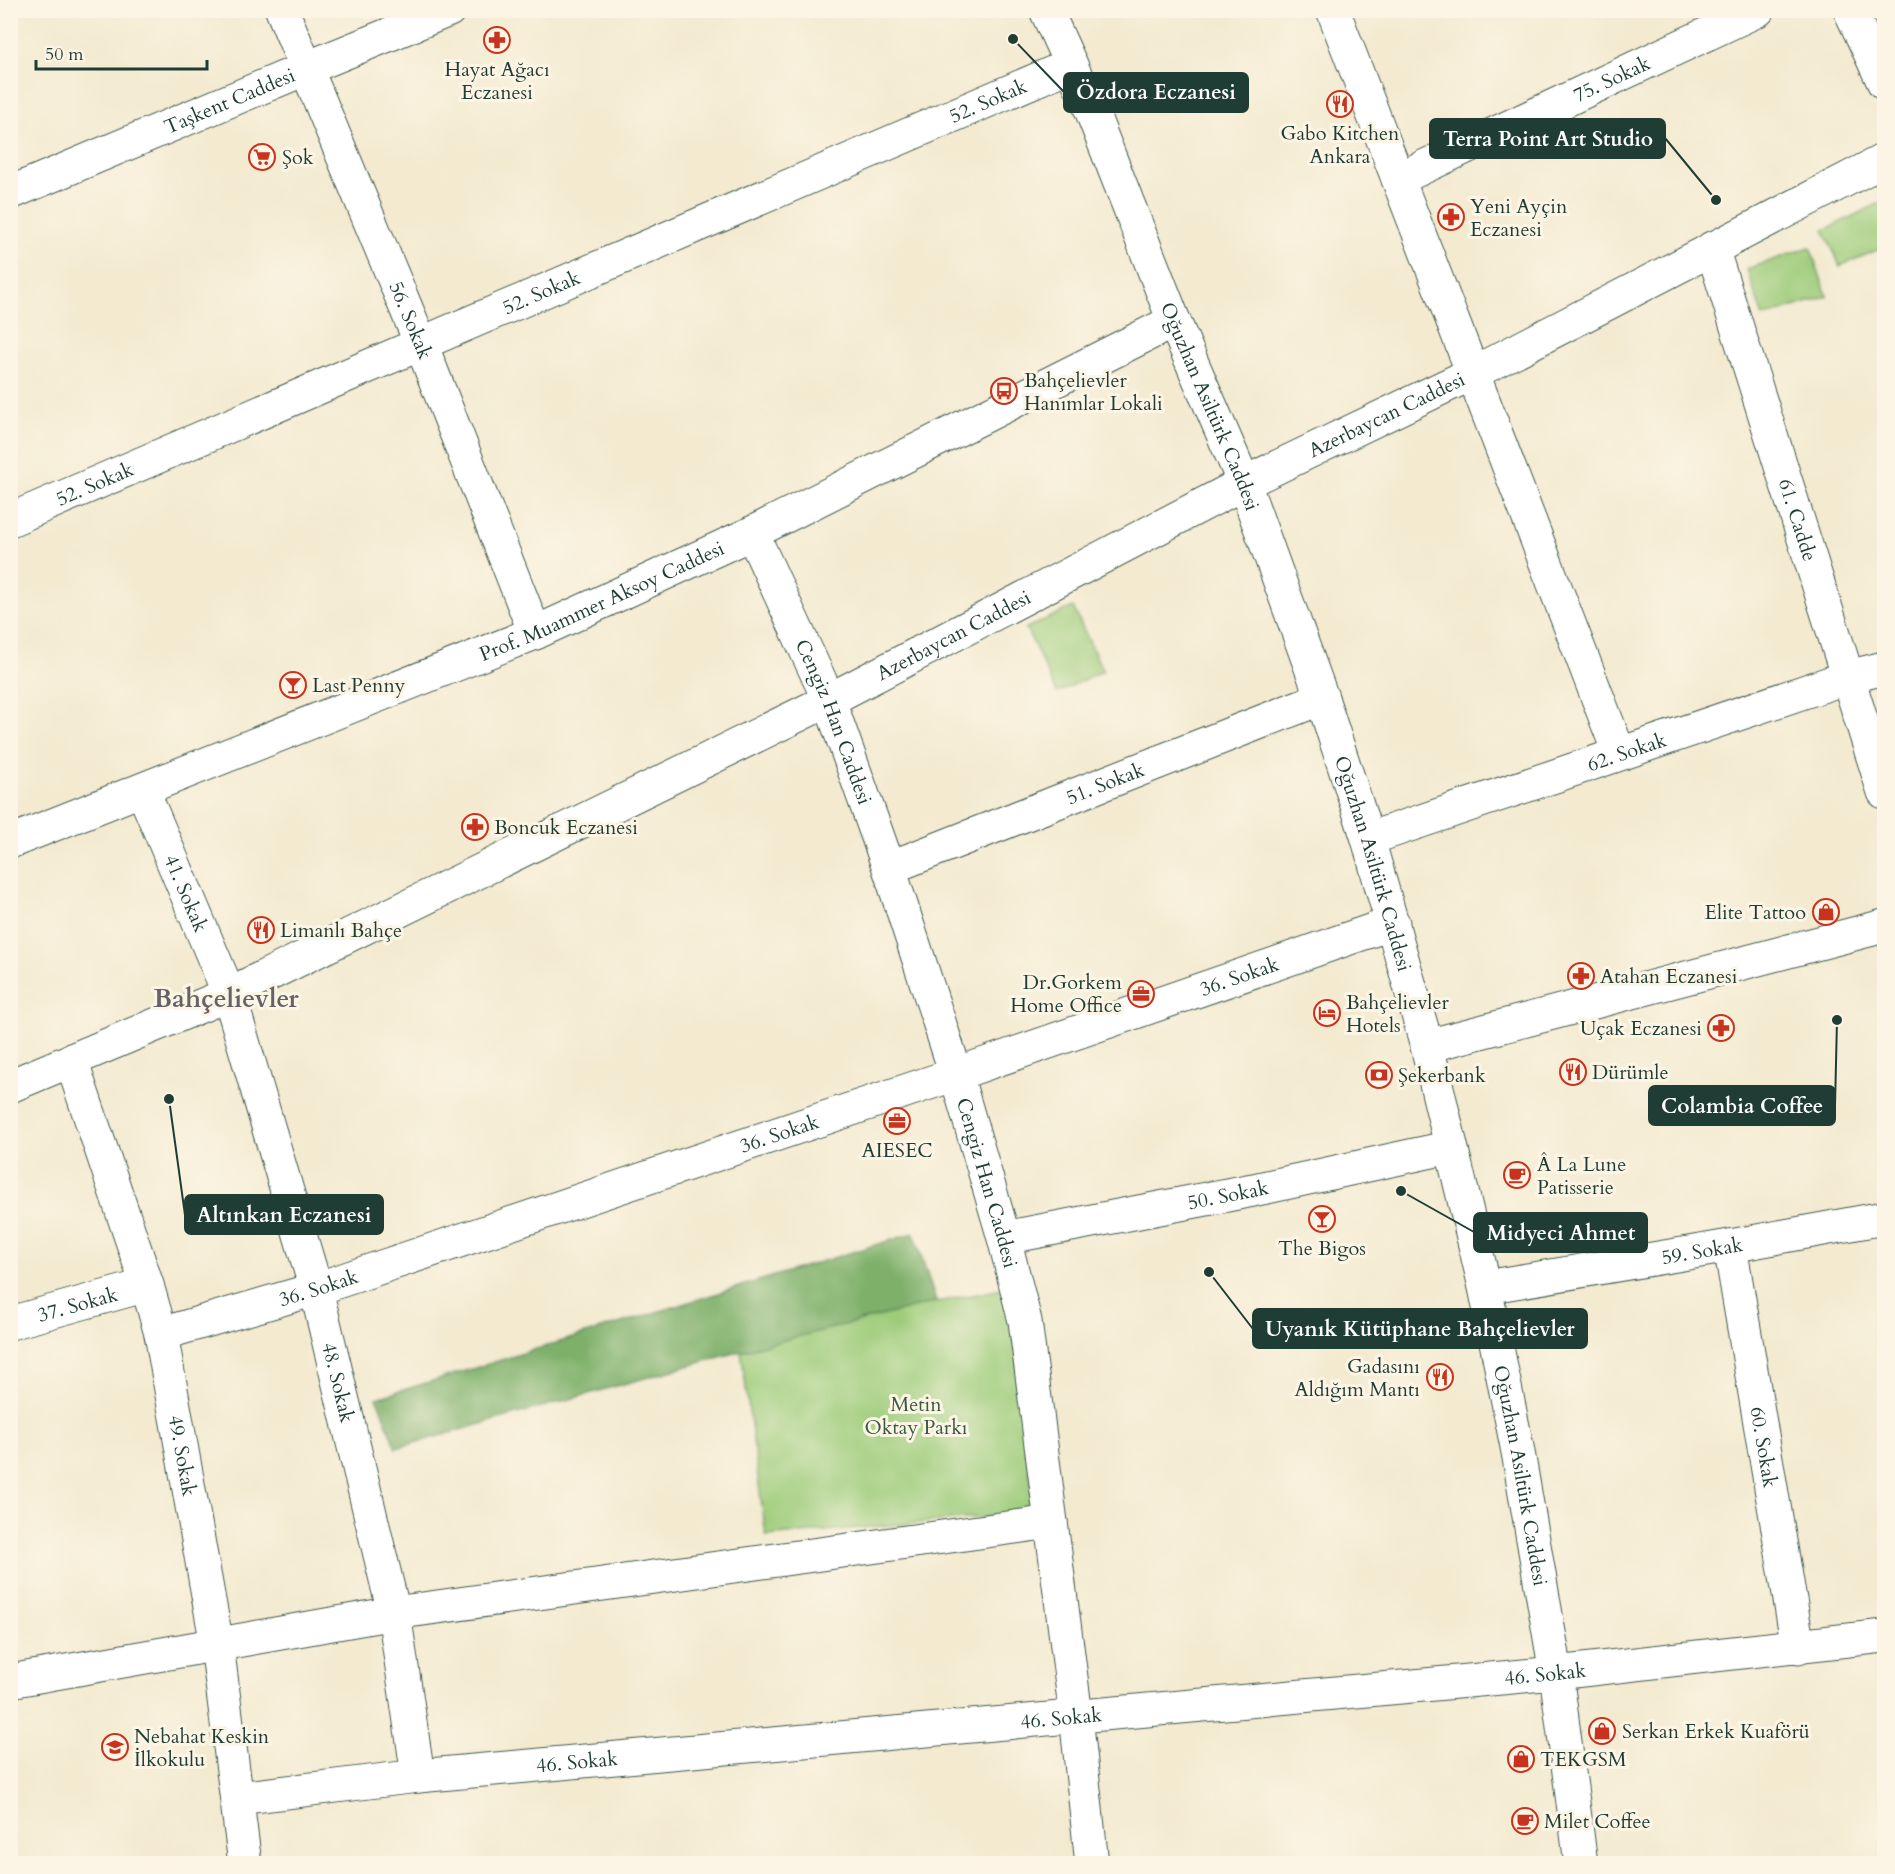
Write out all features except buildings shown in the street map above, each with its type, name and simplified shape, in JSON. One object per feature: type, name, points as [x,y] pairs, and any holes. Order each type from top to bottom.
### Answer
[{"type":"street","name":"56. Sokak","points":[[282,10],[421,344],[535,633]]},
{"type":"street","name":"Taşkent Caddesi","points":[[10,194],[449,10]]},
{"type":"street","name":"Oğuzhan Asiltürk Caddesi","points":[[1046,10],[1090,107],[1174,321],[1244,483],[1322,698],[1393,923],[1427,1046],[1485,1287],[1518,1452],[1556,1673],[1581,1863]]},
{"type":"street","points":[[1333,10],[1619,753]]},
{"type":"street","name":"75. Sokak","points":[[1398,179],[1758,10]]},
{"type":"street","points":[[1850,10],[1884,83]]},
{"type":"street","name":"52. Sokak","points":[[10,520],[1071,65]]},
{"type":"street","name":"Azerbaycan Caddesi","points":[[10,1086],[229,994],[829,700],[1244,483],[1473,373],[1884,160]]},
{"type":"street","name":"61. Cadde","points":[[1712,249],[1884,792]]},
{"type":"street","name":"Prof. Muammer Aksoy Caddesi","points":[[10,842],[143,791],[535,633],[752,533],[1174,321]]},
{"type":"street","name":"Cengiz Han Caddesi","points":[[752,533],[829,700],[889,868],[956,1074],[1004,1238],[1025,1321],[1077,1716],[1092,1863]]},
{"type":"street","name":"62. Sokak","points":[[1368,839],[1848,677],[1884,668]]},
{"type":"street","name":"51. Sokak","points":[[889,868],[1322,698]]},
{"type":"street","name":"41. Sokak","points":[[143,791],[229,994]]},
{"type":"street","name":"36. Sokak","points":[[160,1334],[316,1289],[956,1074],[1393,923]]},
{"type":"street","points":[[1427,1046],[1884,926]]},
{"type":"street","name":"48. Sokak","points":[[229,994],[316,1289],[394,1613],[418,1776]]},
{"type":"street","name":"49. Sokak","points":[[71,1060],[147,1285],[160,1334],[217,1645],[245,1863]]},
{"type":"street","name":"50. Sokak","points":[[1004,1238],[1253,1190],[1451,1147]]},
{"type":"street","name":"59. Sokak","points":[[1485,1287],[1884,1218]]},
{"type":"street","name":"60. Sokak","points":[[1730,1246],[1798,1647]]},
{"type":"street","name":"37. Sokak","points":[[10,1323],[147,1285]]},
{"type":"street","points":[[10,1681],[394,1613],[1051,1522]]},
{"type":"street","name":"46. Sokak","points":[[237,1798],[418,1776],[1556,1673],[1884,1636]]},
{"type":"green space","points":[[1884,201],[1884,247],[1840,266],[1824,230]]},
{"type":"green space","points":[[1810,247],[1827,296],[1763,317],[1747,269]]},
{"type":"green space","points":[[1073,607],[1103,671],[1057,693],[1026,628]]},
{"type":"green space","points":[[914,1233],[936,1302],[741,1351],[396,1448],[377,1398]]},
{"type":"green space","name":"Metin Oktay Parkı","points":[[1003,1289],[1017,1353],[1034,1513],[766,1536],[741,1351],[907,1308]]},
{"type":"place","name":"Özdora Eczanesi","points":[[1013,39]]},
{"type":"place","name":"Hayat Ağacı Eczanesi","points":[[497,40]]},
{"type":"place","name":"Gabo Kitchen Ankara","points":[[1340,104]]},
{"type":"place","name":"Şok","points":[[262,157]]},
{"type":"place","name":"Terra Point Art Studio","points":[[1716,200]]},
{"type":"place","name":"Yeni Ayçin Eczanesi","points":[[1451,217]]},
{"type":"place","name":"Bahçelievler Hanımlar Lokali","points":[[1004,391]]},
{"type":"place","name":"Last Penny","points":[[293,685]]},
{"type":"place","name":"Boncuk Eczanesi","points":[[475,827]]},
{"type":"place","name":"Elite Tattoo","points":[[1826,912]]},
{"type":"place","name":"Limanlı Bahçe","points":[[261,930]]},
{"type":"place","name":"Atahan Eczanesi","points":[[1581,976]]},
{"type":"place","name":"Dr.Gorkem Home Office","points":[[1141,994]]},
{"type":"place","name":"Bahçelievler Hotels","points":[[1327,1013]]},
{"type":"place","name":"Colambia Coffee","points":[[1837,1020]]},
{"type":"place","name":"Uçak Eczanesi","points":[[1721,1028]]},
{"type":"place","name":"Dürümle","points":[[1573,1072]]},
{"type":"place","name":"Şekerbank","points":[[1379,1075]]},
{"type":"place","name":"Altınkan Eczanesi","points":[[169,1099]]},
{"type":"place","name":"AIESEC","points":[[897,1121]]},
{"type":"place","name":"Â La Lune Patisserie","points":[[1517,1175]]},
{"type":"place","name":"Midyeci Ahmet","points":[[1401,1191]]},
{"type":"place","name":"The Bigos","points":[[1322,1219]]},
{"type":"place","name":"Uyanık Kütüphane Bahçelievler","points":[[1209,1272]]},
{"type":"place","name":"Gadasını Aldığım Mantı","points":[[1440,1377]]},
{"type":"place","name":"Serkan Erkek Kuaförü","points":[[1602,1731]]},
{"type":"place","name":"Nebahat Keskin İlkokulu","points":[[115,1747]]},
{"type":"place","name":"TEKGSM","points":[[1521,1759]]},
{"type":"place","name":"Milet Coffee","points":[[1525,1821]]},
{"type":"district","name":"Bahçelievler","points":[[226,998]]}]
